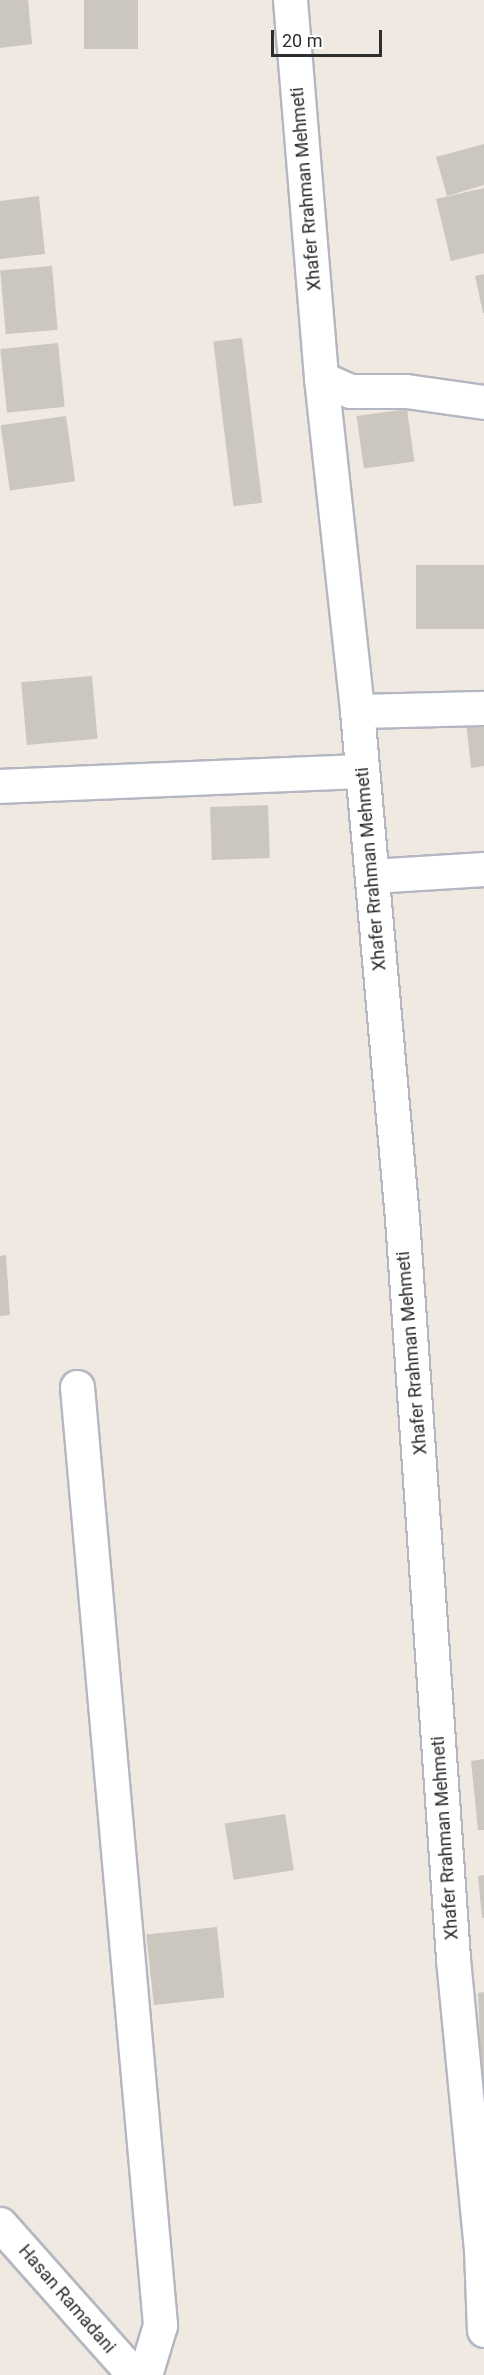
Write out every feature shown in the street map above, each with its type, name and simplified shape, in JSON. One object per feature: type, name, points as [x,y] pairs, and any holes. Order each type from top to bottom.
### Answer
[{"type":"street","name":"Xhafer Rrahman Mehmeti","points":[[290,0],[321,378],[357,711],[372,876],[421,1464],[453,1959],[481,2249],[484,2330]]},
{"type":"street","points":[[321,378],[350,391],[406,391],[484,402]]},
{"type":"street","points":[[357,711],[484,708]]},
{"type":"street","points":[[0,786],[362,771]]},
{"type":"street","points":[[372,876],[484,869]]},
{"type":"street","points":[[77,1387],[160,2325],[145,2375]]},
{"type":"street","name":"Hasan Ramadani","points":[[0,2224],[134,2375]]},
{"type":"building","points":[[0,0],[28,0],[32,44],[0,48]]},
{"type":"building","points":[[84,0],[138,0],[138,49],[84,49]]},
{"type":"building","points":[[484,144],[484,185],[447,196],[436,157]]},
{"type":"building","points":[[484,188],[484,253],[451,261],[436,199]]},
{"type":"building","points":[[39,196],[45,254],[0,259],[0,201]]},
{"type":"building","points":[[52,266],[58,330],[6,334],[0,271]]},
{"type":"building","points":[[484,274],[484,313],[483,313],[475,276]]},
{"type":"building","points":[[242,338],[262,503],[233,506],[213,342]]},
{"type":"building","points":[[58,343],[65,407],[7,413],[0,349]]},
{"type":"building","points":[[407,409],[414,461],[364,469],[356,416]]},
{"type":"building","points":[[66,416],[75,481],[10,491],[1,425]]},
{"type":"building","points":[[416,565],[484,565],[484,629],[416,629]]},
{"type":"building","points":[[92,676],[97,739],[27,745],[21,682]]},
{"type":"building","points":[[484,710],[484,766],[471,768],[465,712]]},
{"type":"building","points":[[268,805],[270,858],[212,860],[210,807]]},
{"type":"building","points":[[6,1255],[10,1315],[0,1316],[0,1256]]},
{"type":"building","points":[[484,1759],[484,1830],[478,1830],[471,1761]]},
{"type":"building","points":[[285,1814],[294,1870],[234,1880],[225,1824]]},
{"type":"building","points":[[484,1875],[484,1918],[482,1918],[478,1876]]},
{"type":"building","points":[[217,1927],[224,1998],[154,2005],[146,1934]]},
{"type":"building","points":[[484,1992],[484,2093],[482,2093],[478,1993]]}]
